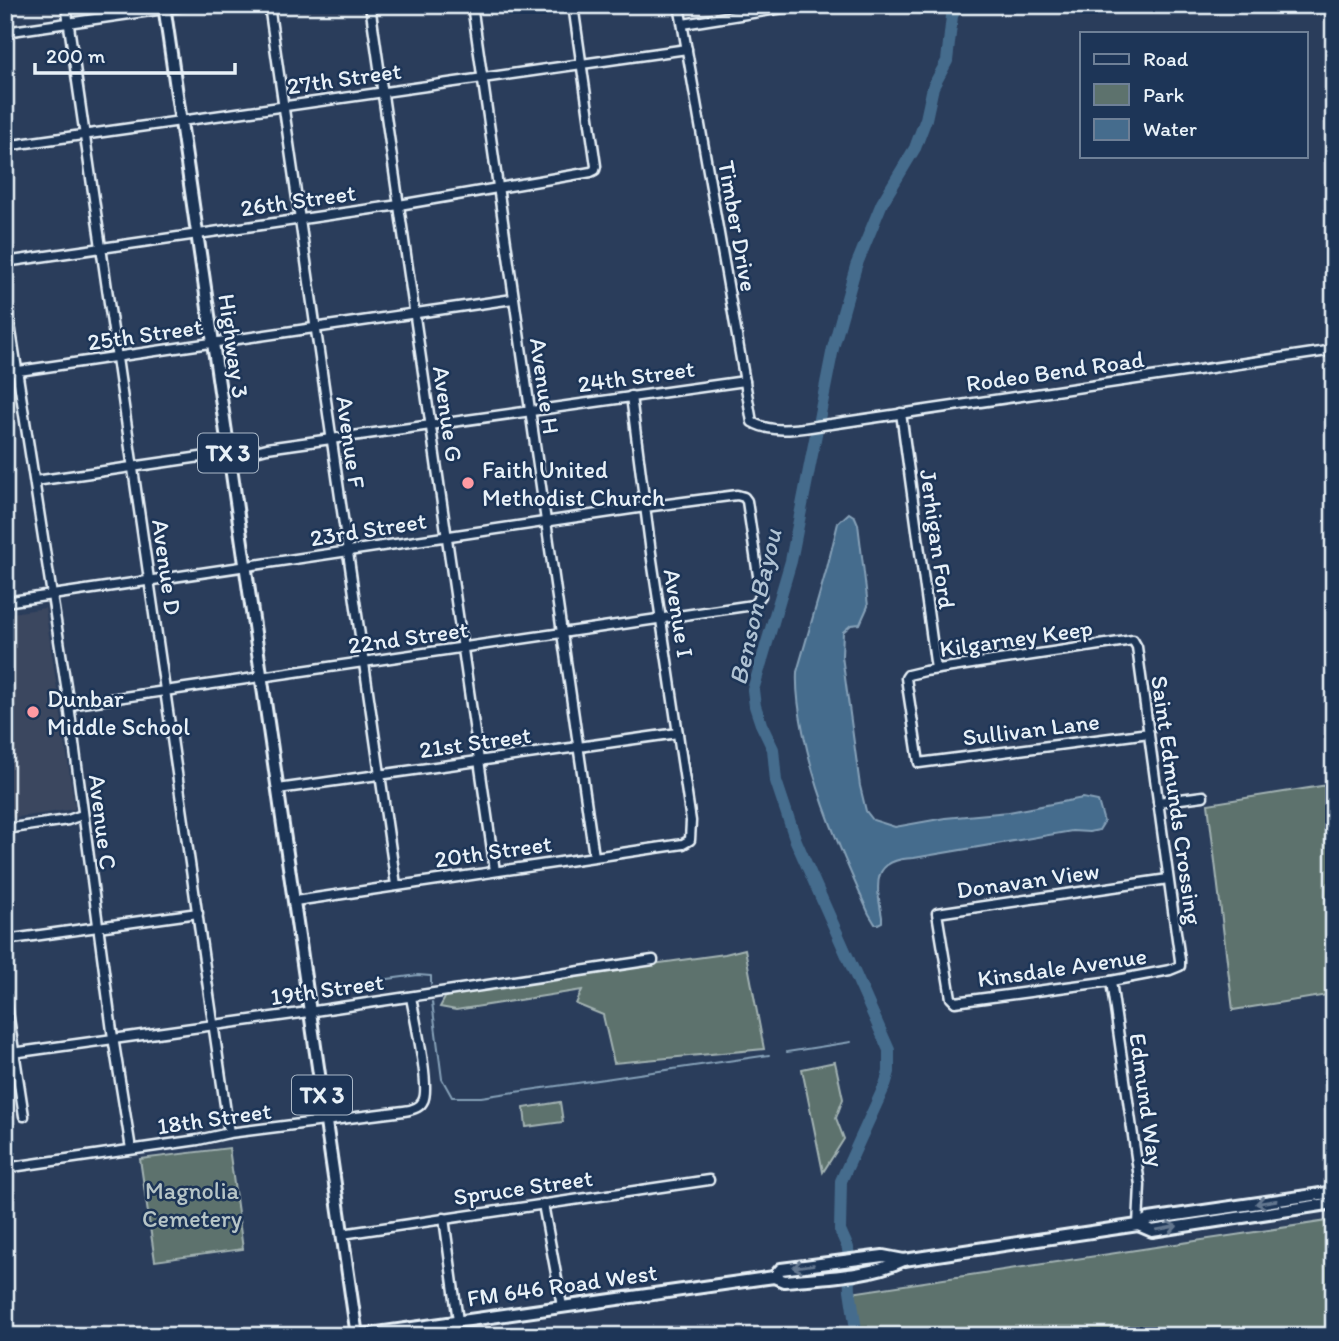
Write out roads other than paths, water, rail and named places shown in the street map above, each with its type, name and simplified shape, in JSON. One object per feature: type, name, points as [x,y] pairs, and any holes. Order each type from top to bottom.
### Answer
[{"type":"main road","name":"Highway 3","points":[[164,7],[295,901]]},
{"type":"main road","name":"TX 3","points":[[295,901],[308,1012],[357,1336]]},
{"type":"main road","name":"FM 646 Road West","points":[[774,1277],[781,1269],[883,1256],[904,1259],[1138,1225],[1149,1219],[1334,1192]]},
{"type":"main road","name":"FM 646 Road West","points":[[1138,1225],[1152,1231],[1334,1203]]},
{"type":"main road","points":[[1197,1223],[1238,1207]]},
{"type":"main road","name":"FM 646 Road West","points":[[357,1336],[774,1277],[785,1281],[867,1272],[886,1269],[904,1259]]},
{"type":"street","name":"Avenue D","points":[[66,5],[229,1133]]},
{"type":"street","points":[[5,32],[192,5]]},
{"type":"street","name":"Avenue F","points":[[269,5],[396,885]]},
{"type":"street","name":"Avenue G","points":[[370,5],[495,871]]},
{"type":"street","name":"Avenue H","points":[[472,5],[594,856]]},
{"type":"street","points":[[573,5],[582,64]]},
{"type":"street","name":"Timber Drive","points":[[680,5],[752,422],[764,429],[782,431]]},
{"type":"street","points":[[682,24],[803,5]]},
{"type":"street","name":"27th Street","points":[[5,146],[687,49]]},
{"type":"street","name":"26th Street","points":[[5,262],[398,205],[595,170],[582,64]]},
{"type":"street","name":"Avenue C","points":[[5,292],[69,705],[97,927],[131,1149]]},
{"type":"street","name":"25th Street","points":[[5,373],[316,330],[513,299]]},
{"type":"street","name":"Rodeo Bend Road","points":[[782,431],[1334,350]]},
{"type":"street","name":"24th Street","points":[[34,481],[228,453],[244,454],[267,448],[430,424],[745,381]]},
{"type":"street","name":"Avenue I","points":[[631,396],[691,821],[690,835]]},
{"type":"street","name":"Jerhigan Ford","points":[[901,413],[936,669]]},
{"type":"street","name":"23rd Street","points":[[5,602],[737,495],[747,500],[761,596],[753,605]]},
{"type":"street","name":"22nd Street","points":[[69,705],[753,605]]},
{"type":"street","name":"Kilgarney Keep","points":[[919,763],[906,678],[914,673],[1133,640]]},
{"type":"street","name":"Saint Edmunds Crossing","points":[[1133,640],[1137,648],[1180,966]]},
{"type":"street","name":"21st Street","points":[[278,789],[678,733]]},
{"type":"street","name":"Sullivan Lane","points":[[919,763],[1149,733]]},
{"type":"street","points":[[1158,802],[1203,796]]},
{"type":"street","points":[[5,829],[68,820],[82,815]]},
{"type":"street","name":"20th Street","points":[[295,901],[684,844],[690,840],[690,835]]},
{"type":"street","name":"Donavan View","points":[[951,998],[937,913],[1168,879]]},
{"type":"street","points":[[5,940],[198,913]]},
{"type":"street","name":"19th Street","points":[[9,1053],[308,1012],[653,960]]},
{"type":"street","name":"Kinsdale Avenue","points":[[951,998],[955,1002],[1111,981],[1180,966]]},
{"type":"street","name":"Edmund Way","points":[[1111,981],[1140,1185],[1138,1225]]},
{"type":"street","points":[[5,992],[9,1053],[24,1116]]},
{"type":"street","name":"18th Street","points":[[5,1168],[229,1133],[326,1123],[419,1107],[425,1100],[425,1082],[411,997]]},
{"type":"street","points":[[28,1152],[30,1164]]},
{"type":"street","name":"Spruce Street","points":[[342,1234],[709,1180]]},
{"type":"street","points":[[543,1204],[562,1307]]},
{"type":"street","points":[[444,1218],[458,1321]]},
{"type":"water","points":[[849,513],[855,517],[858,524],[868,606],[860,624],[851,625],[843,632],[842,656],[860,786],[866,811],[873,820],[895,827],[945,818],[1009,812],[1083,798],[1098,801],[1104,822],[1099,830],[1089,832],[1072,831],[900,859],[890,863],[883,868],[878,884],[882,922],[878,924],[875,924],[869,914],[822,802],[808,755],[797,694],[797,672],[838,523]]},
{"type":"waterway","name":"Benson Bayou","points":[[857,1336],[850,1290],[848,1248],[840,1230],[841,1181],[885,1085],[889,1072],[889,1050],[796,841],[776,781],[773,749],[761,724],[753,690],[791,561],[833,348],[856,266],[882,203],[915,148],[926,119],[933,87],[947,61],[952,16],[957,5]]},
{"type":"waterway","points":[[335,986],[418,975],[431,976],[431,984]]},
{"type":"waterway","points":[[432,1002],[442,1079],[452,1097],[481,1097],[769,1055]]},
{"type":"waterway","points":[[787,1052],[851,1042]]},
{"type":"place","name":"Faith United Methodist Church","points":[[468,483]]},
{"type":"place","name":"Dunbar Middle School","points":[[33,712]]},
{"type":"park label","name":"Magnolia Cemetery","points":[[192,1204]]}]
